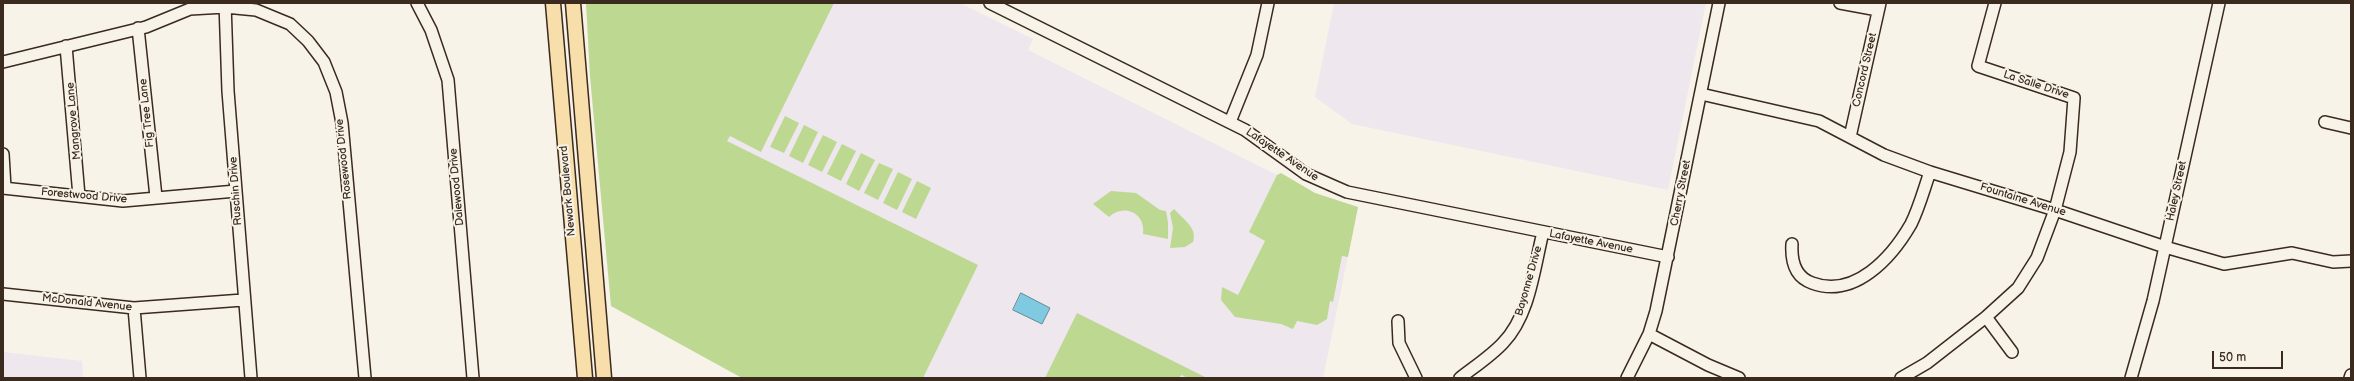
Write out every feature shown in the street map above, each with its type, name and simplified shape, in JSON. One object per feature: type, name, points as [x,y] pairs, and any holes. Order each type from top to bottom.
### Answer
[{"type":"main road","name":"Newark Boulevard","points":[[554,3],[585,378]]},
{"type":"main road","name":"Newark Boulevard","points":[[573,3],[604,378]]},
{"type":"street","name":"Dalewood Drive","points":[[417,3],[432,30],[448,80],[473,378]]},
{"type":"street","name":"Lafayette Avenue","points":[[990,3],[1230,122],[1264,142],[1306,174],[1347,192],[1668,257]]},
{"type":"street","points":[[1230,122],[1257,55],[1268,3]]},
{"type":"street","name":"Cherry Street","points":[[1627,378],[1650,334],[1668,257],[1719,3]]},
{"type":"street","points":[[1840,3],[1879,7]]},
{"type":"street","name":"La Salle Drive","points":[[1901,378],[1927,363],[1986,317],[2018,288],[2037,258],[2055,210],[2070,152],[2074,98],[1978,66],[1995,3]]},
{"type":"street","name":"Haley Street","points":[[2131,378],[2153,301],[2219,3]]},
{"type":"street","points":[[3,62],[138,28],[190,9],[225,5]]},
{"type":"street","name":"Ruschin Drive","points":[[225,5],[228,91],[243,300],[251,378]]},
{"type":"street","name":"Rosewood Drive","points":[[225,5],[256,10],[290,24],[308,41],[324,62],[336,92],[342,123],[365,378]]},
{"type":"street","name":"Concord Street","points":[[1850,137],[1879,7]]},
{"type":"street","name":"Fig Tree Lane","points":[[138,28],[156,197]]},
{"type":"street","name":"Mangrove Lane","points":[[66,46],[79,196]]},
{"type":"street","name":"Fountaine Avenue","points":[[1701,94],[1819,121],[1884,155],[1930,172],[2055,210],[2165,247],[2224,264],[2292,253],[2333,262],[2351,261]]},
{"type":"street","points":[[2325,122],[2351,128]]},
{"type":"street","points":[[3,154],[4,188]]},
{"type":"street","points":[[1792,244],[1791,256],[1794,267],[1799,276],[1817,285],[1832,286],[1853,283],[1876,267],[1900,240],[1910,224],[1930,172]]},
{"type":"street","name":"Forestwood Drive","points":[[4,188],[123,201],[236,191]]},
{"type":"street","name":"Bayonne Drive","points":[[1460,378],[1503,343],[1518,321],[1527,297],[1543,232]]},
{"type":"street","name":"McDonald Avenue","points":[[3,294],[134,308],[243,300]]},
{"type":"street","points":[[134,308],[140,378]]},
{"type":"street","points":[[1986,317],[2012,352]]},
{"type":"street","points":[[1398,321],[1399,343],[1416,378]]},
{"type":"street","points":[[1650,334],[1708,365],[1739,378]]},
{"type":"shaded area","points":[[586,3],[960,3],[1033,39],[1028,50],[1277,175],[1281,173],[1315,193],[1358,207],[1323,378],[742,378],[611,306],[590,76]]},
{"type":"shaded area","points":[[1334,3],[1706,3],[1668,190],[1352,124],[1315,97]]},
{"type":"shaded area","points":[[3,352],[82,361],[83,378],[3,378]]},
{"type":"green space","points":[[586,3],[834,3],[761,152],[730,136],[727,141],[978,265],[923,378],[742,378],[611,306],[590,76]]},
{"type":"green space","points":[[785,116],[799,123],[784,153],[770,147]]},
{"type":"green space","points":[[804,125],[818,132],[803,163],[789,156]]},
{"type":"green space","points":[[823,135],[837,142],[822,172],[808,165]]},
{"type":"green space","points":[[842,144],[856,151],[841,181],[827,174]]},
{"type":"green space","points":[[861,153],[875,160],[859,191],[846,184]]},
{"type":"green space","points":[[879,163],[893,169],[878,200],[864,193]]},
{"type":"green space","points":[[898,172],[912,179],[897,210],[883,203]]},
{"type":"green space","points":[[1281,173],[1315,193],[1358,207],[1348,257],[1342,256],[1333,302],[1330,301],[1327,319],[1317,325],[1297,321],[1293,329],[1281,324],[1235,317],[1221,300],[1222,287],[1238,295],[1265,241],[1249,232],[1277,175]]},
{"type":"green space","points":[[917,181],[931,188],[916,219],[902,212]]},
{"type":"green space","points":[[1111,191],[1136,193],[1160,210],[1166,211],[1168,222],[1168,239],[1143,234],[1141,221],[1133,212],[1121,211],[1109,217],[1093,204]]},
{"type":"green space","points":[[1174,209],[1192,228],[1194,237],[1193,242],[1185,247],[1170,248],[1173,228],[1170,213]]},
{"type":"green space","points":[[1077,313],[1207,378],[1187,378],[1182,375],[1178,378],[1045,378]]},
{"type":"water","points":[[1021,293],[1050,308],[1042,324],[1013,310]]}]
